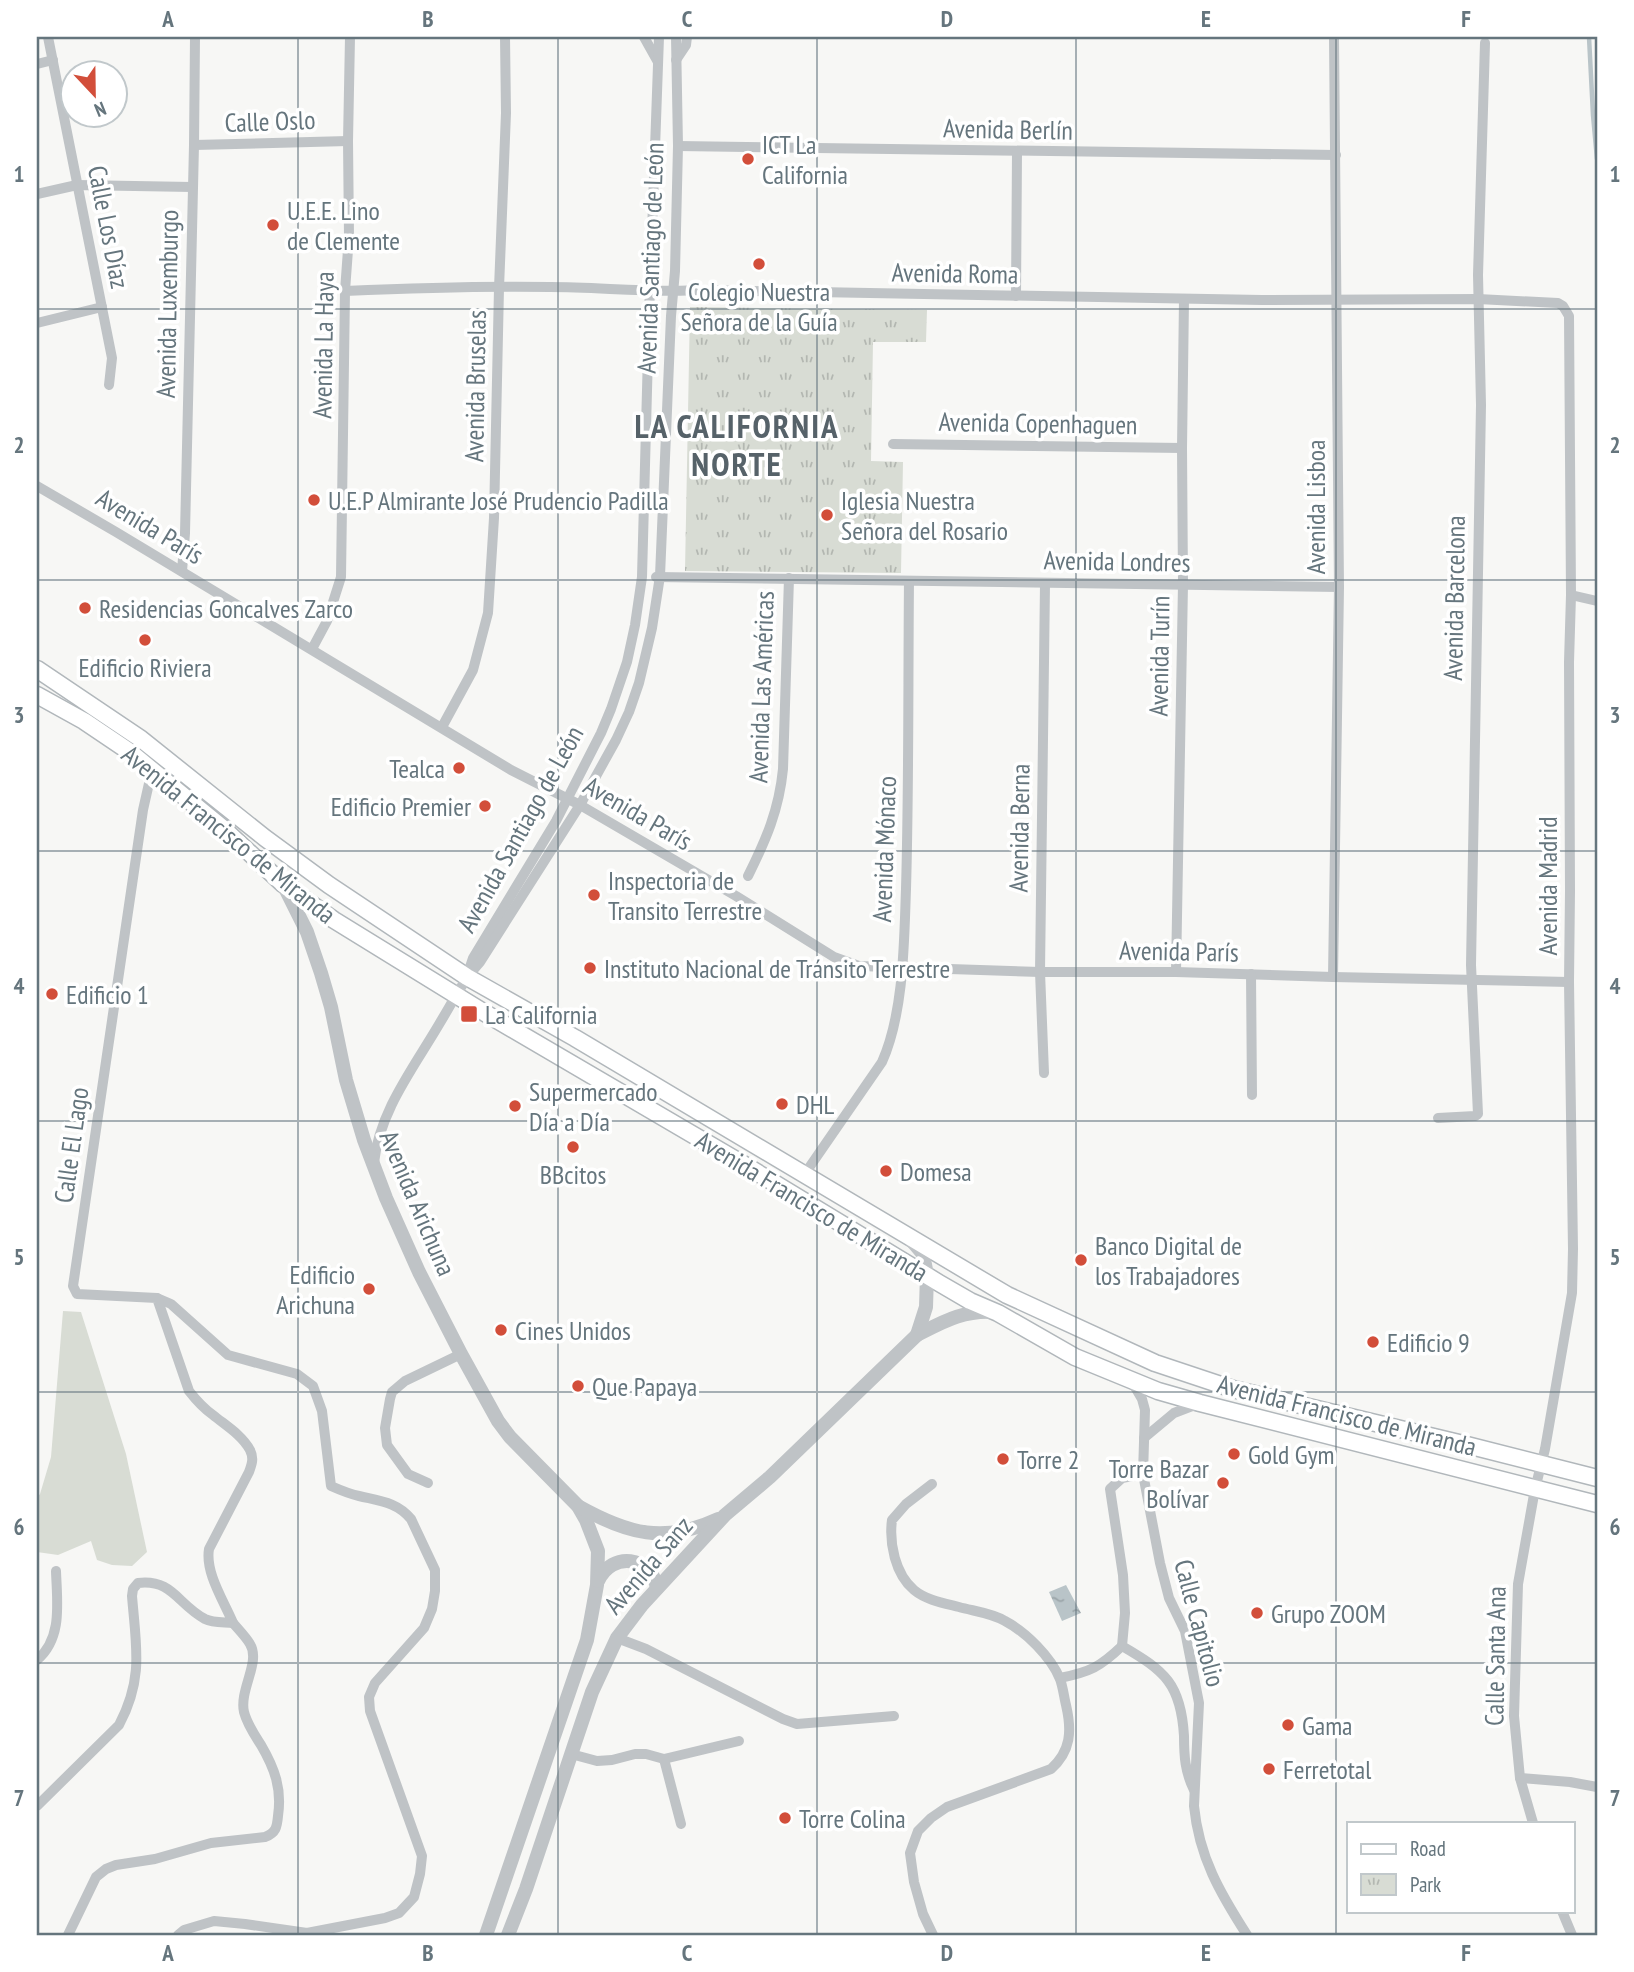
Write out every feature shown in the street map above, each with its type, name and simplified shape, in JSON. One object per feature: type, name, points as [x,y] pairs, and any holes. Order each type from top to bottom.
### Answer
[{"type":"main road","name":"Avenida Francisco de Miranda","points":[[37,669],[141,739],[328,885],[467,976],[1007,1295],[1155,1363],[1233,1389],[1597,1478]]},
{"type":"main road","name":"Avenida Francisco de Miranda","points":[[37,695],[84,721],[130,752],[225,830],[283,884],[334,920],[970,1301],[998,1313],[1075,1357],[1158,1391],[1200,1403],[1597,1504]]},
{"type":"street","name":"Calle Los Díaz","points":[[48,37],[112,358],[109,385]]},
{"type":"street","name":"Avenida Luxemburgo","points":[[182,572],[195,37]]},
{"type":"street","name":"Avenida La Haya","points":[[312,649],[327,621],[341,577],[345,291],[349,236],[350,37]]},
{"type":"street","name":"Avenida Bruselas","points":[[442,727],[473,670],[488,613],[494,529],[506,113],[505,37]]},
{"type":"street","points":[[644,37],[658,62]]},
{"type":"street","name":"Avenida Santiago de León","points":[[374,1163],[379,1132],[390,1109],[467,976],[474,958],[556,821],[601,733],[627,662],[642,577],[659,37]]},
{"type":"street","name":"Avenida Santiago de León","points":[[467,976],[480,962],[580,805],[629,712],[648,648],[660,576],[675,271],[678,146],[676,37]]},
{"type":"street","points":[[676,60],[686,45],[687,37]]},
{"type":"street","name":"Avenida Lisboa","points":[[1333,977],[1339,587],[1334,37]]},
{"type":"street","name":"Avenida Barcelona","points":[[1438,1118],[1478,1114],[1471,980],[1480,405],[1478,299],[1485,43]]},
{"type":"street","points":[[37,64],[53,60]]},
{"type":"street","name":"Calle Oslo","points":[[194,145],[348,141]]},
{"type":"street","name":"Avenida Berlín","points":[[678,146],[1336,156]]},
{"type":"street","points":[[1016,296],[1017,152]]},
{"type":"street","points":[[37,194],[78,185],[192,187]]},
{"type":"street","name":"Avenida Roma","points":[[345,291],[550,287],[650,292],[701,290],[1184,299],[1478,299],[1558,303],[1563,306]]},
{"type":"street","name":"Avenida Turín","points":[[1176,972],[1183,584],[1184,299]]},
{"type":"street","name":"Avenida Madrid","points":[[1535,1489],[1548,1437],[1572,1293],[1574,1236],[1569,982],[1569,316],[1563,306]]},
{"type":"street","points":[[37,323],[102,307]]},
{"type":"street","name":"Avenida Copenhaguen","points":[[892,444],[1182,448]]},
{"type":"street","name":"Avenida París","points":[[37,486],[511,769],[580,805],[834,957],[859,966],[1569,982]]},
{"type":"street","name":"Avenida Londres","points":[[642,577],[1339,587]]},
{"type":"street","name":"Avenida Las Américas","points":[[748,876],[773,822],[781,792],[789,578]]},
{"type":"street","name":"Avenida Mónaco","points":[[804,1175],[882,1062],[891,1041],[903,967],[909,803],[909,581]]},
{"type":"street","name":"Avenida Berna","points":[[1044,1073],[1040,972],[1045,584]]},
{"type":"street","points":[[1571,596],[1597,601]]},
{"type":"street","name":"Calle El Lago","points":[[152,770],[143,810],[73,1286],[77,1294],[157,1298]]},
{"type":"street","name":"Avenida Arichuna","points":[[283,884],[307,932],[321,973],[356,1115],[386,1198],[419,1272],[498,1421],[510,1437],[578,1506]]},
{"type":"street","points":[[1251,974],[1252,1095]]},
{"type":"street","points":[[908,1237],[923,1254],[927,1275],[926,1307],[916,1335]]},
{"type":"street","points":[[68,1935],[96,1877],[106,1869],[211,1843],[265,1837],[277,1828],[280,1805],[277,1778],[248,1724],[243,1709],[244,1691],[254,1657],[252,1646],[233,1623],[208,1558],[209,1549],[253,1460],[244,1443],[199,1404],[189,1391],[157,1298]]},
{"type":"street","points":[[157,1298],[171,1304],[228,1355],[297,1374],[313,1386],[322,1411],[331,1486],[355,1495],[391,1503],[405,1513],[411,1519],[435,1570],[432,1609],[424,1628],[375,1683],[369,1697],[370,1711],[422,1856],[421,1874],[414,1897],[399,1913],[385,1919],[307,1933],[214,1921],[184,1930],[178,1935]]},
{"type":"street","points":[[916,1335],[945,1321],[973,1312],[998,1313]]},
{"type":"street","name":"Avenida Sanz","points":[[508,1935],[592,1692],[617,1639],[642,1605],[725,1515],[770,1477],[916,1335]]},
{"type":"street","points":[[428,1483],[408,1474],[387,1445],[385,1428],[390,1399],[392,1392],[405,1381],[461,1354]]},
{"type":"street","name":"Calle Capitolio","points":[[1129,1378],[1142,1399],[1145,1410],[1143,1474],[1160,1563],[1169,1598],[1185,1631],[1199,1703],[1196,1820],[1210,1871],[1247,1935]]},
{"type":"street","points":[[1144,1438],[1174,1413],[1200,1403]]},
{"type":"street","points":[[1060,1678],[1083,1674],[1105,1662],[1122,1646],[1125,1614],[1123,1575],[1110,1489],[1122,1478],[1143,1474]]},
{"type":"street","points":[[932,1484],[906,1504],[892,1520],[891,1545],[903,1576],[912,1589],[930,1599],[1003,1619],[1025,1634],[1044,1654],[1060,1678],[1069,1720],[1069,1742],[1062,1759],[1051,1769],[947,1807],[930,1818],[918,1831],[910,1853],[914,1882],[933,1935]]},
{"type":"street","name":"Calle Santa Ana","points":[[1533,1822],[1521,1778],[1514,1716],[1518,1584],[1535,1489]]},
{"type":"street","points":[[578,1506],[621,1526],[652,1534],[689,1530],[725,1515]]},
{"type":"street","name":"Avenida Sanz","points":[[486,1935],[587,1640],[597,1585],[598,1551],[578,1506]]},
{"type":"street","points":[[597,1585],[604,1570],[611,1564],[628,1561],[641,1563],[653,1575],[657,1588]]},
{"type":"street","points":[[37,1660],[51,1643],[57,1620],[56,1571]]},
{"type":"street","points":[[37,1806],[119,1725],[127,1710],[138,1667],[132,1596],[138,1583],[164,1585],[192,1610],[209,1620],[233,1623]]},
{"type":"street","points":[[617,1639],[646,1648],[797,1724],[894,1716]]},
{"type":"street","points":[[1122,1646],[1147,1660],[1162,1673],[1176,1692],[1182,1711],[1185,1765],[1195,1792]]},
{"type":"street","points":[[571,1754],[597,1760],[612,1760],[635,1754],[664,1759],[739,1741]]},
{"type":"street","points":[[664,1759],[681,1824]]},
{"type":"street","points":[[1521,1778],[1597,1787]]},
{"type":"street","points":[[1562,1912],[1572,1935]]},
{"type":"green space","points":[[690,307],[927,310],[926,342],[873,342],[871,461],[903,462],[901,573],[685,571]]},
{"type":"green space","points":[[63,1311],[81,1312],[126,1454],[147,1552],[132,1566],[112,1565],[97,1560],[91,1541],[58,1555],[37,1552],[37,1498],[51,1457]]},
{"type":"water","points":[[1066,1585],[1081,1613],[1062,1621],[1049,1592]]},
{"type":"waterway","points":[[1589,37],[1597,159]]},
{"type":"place","name":"ICT La California","points":[[748,159]]},
{"type":"place","name":"U.E.E. Lino de Clemente","points":[[273,225]]},
{"type":"place","name":"Colegio Nuestra Señora de la Guía","points":[[759,264]]},
{"type":"place","name":"U.E.P Almirante José Prudencio Padilla","points":[[314,500]]},
{"type":"place","name":"Iglesia Nuestra Señora del Rosario","points":[[827,515]]},
{"type":"place","name":"Residencias Goncalves Zarco","points":[[85,608]]},
{"type":"place","name":"Edificio Riviera","points":[[145,640]]},
{"type":"place","name":"Tealca","points":[[459,768]]},
{"type":"place","name":"Edificio Premier","points":[[485,806]]},
{"type":"place","name":"Inspectoria de Transito Terrestre","points":[[594,895]]},
{"type":"place","name":"Instituto Nacional de Tránsito Terrestre","points":[[590,968]]},
{"type":"place","name":"Edificio 1","points":[[52,994]]},
{"type":"place","name":"La California","points":[[469,1014]]},
{"type":"place","name":"DHL","points":[[782,1104]]},
{"type":"place","name":"Supermercado Día a Día","points":[[515,1106]]},
{"type":"place","name":"BBcitos","points":[[573,1147]]},
{"type":"place","name":"Domesa","points":[[886,1171]]},
{"type":"place","name":"Banco Digital de los Trabajadores","points":[[1081,1260]]},
{"type":"place","name":"Edificio Arichuna","points":[[369,1289]]},
{"type":"place","name":"Cines Unidos","points":[[501,1330]]},
{"type":"place","name":"Edificio 9","points":[[1373,1342]]},
{"type":"place","name":"Que Papaya","points":[[578,1386]]},
{"type":"place","name":"Gold Gym","points":[[1234,1454]]},
{"type":"place","name":"Torre 2","points":[[1003,1459]]},
{"type":"place","name":"Torre Bazar Bolívar","points":[[1223,1483]]},
{"type":"place","name":"Grupo ZOOM","points":[[1257,1613]]},
{"type":"place","name":"Gama","points":[[1288,1725]]},
{"type":"place","name":"Ferretotal","points":[[1269,1769]]},
{"type":"place","name":"Torre Colina","points":[[785,1818]]},
{"type":"district","name":"LA CALIFORNIA NORTE","points":[[737,444]]}]
